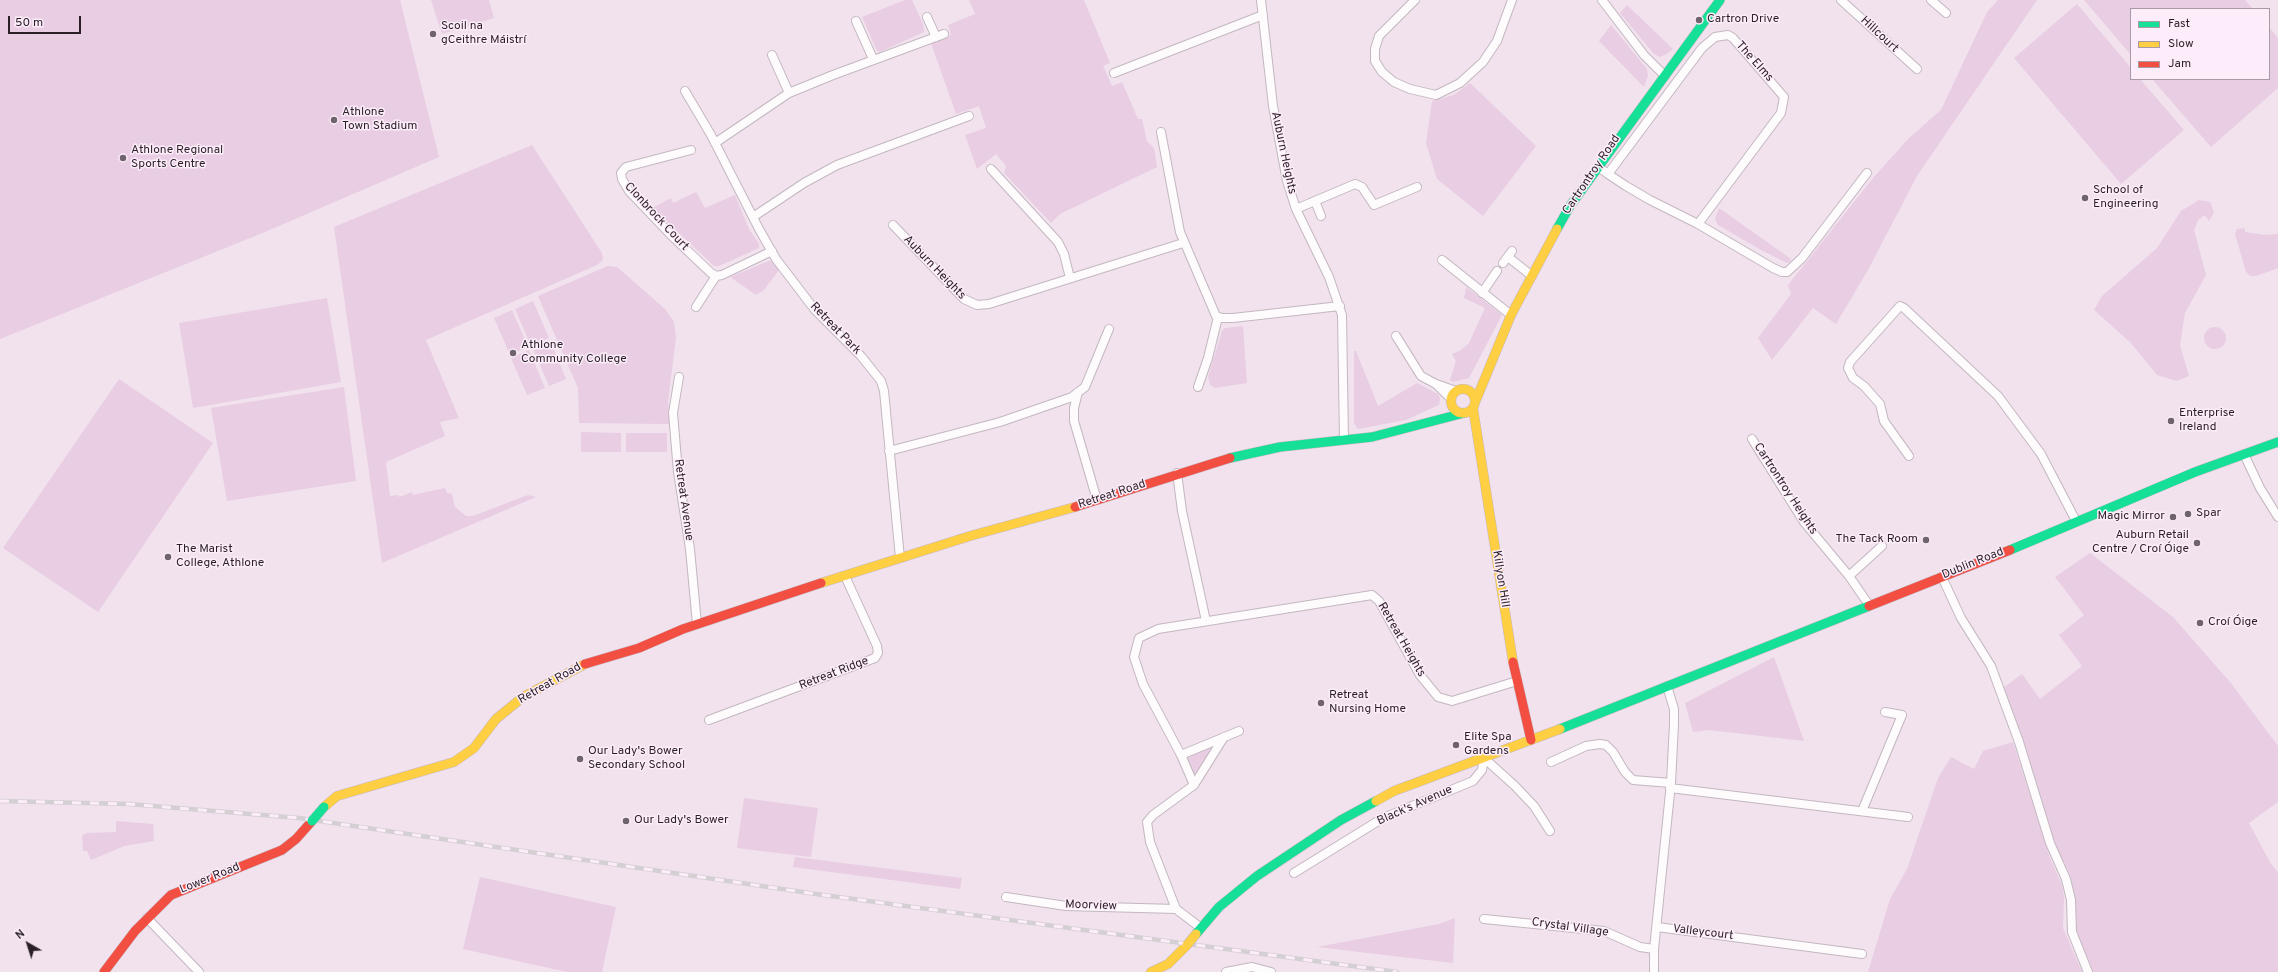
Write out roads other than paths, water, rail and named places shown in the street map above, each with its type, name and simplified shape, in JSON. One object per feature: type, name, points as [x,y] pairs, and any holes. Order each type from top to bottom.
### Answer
[{"type":"street","name":"Auburn Heights","points":[[1261,0],[1278,139],[1287,181],[1296,210],[1329,277],[1340,306],[1343,324],[1344,440]]},
{"type":"street","points":[[1415,0],[1380,36],[1375,49],[1375,61],[1382,72],[1394,82],[1410,89],[1436,95],[1460,83],[1483,62],[1497,41],[1512,0]]},
{"type":"street","points":[[1602,0],[1644,55],[1664,76]]},
{"type":"street","name":"Cartrontroy Road","points":[[1471,410],[1511,315],[1570,206],[1720,0]]},
{"type":"street","name":"Hillcourt","points":[[1842,0],[1917,69]]},
{"type":"street","points":[[1931,0],[1946,13]]},
{"type":"street","points":[[1114,74],[1263,15]]},
{"type":"street","points":[[927,17],[936,37]]},
{"type":"street","points":[[856,21],[873,59]]},
{"type":"street","points":[[715,143],[789,93],[873,59],[944,34]]},
{"type":"street","name":"The Elms","points":[[1608,174],[1702,48],[1715,37],[1730,36],[1780,91],[1784,103],[1781,113],[1698,224]]},
{"type":"street","points":[[772,55],[789,93]]},
{"type":"street","name":"Retreat Park","points":[[685,91],[715,143],[772,251],[815,310],[861,356],[881,381],[884,391],[900,558]]},
{"type":"street","points":[[753,217],[804,183],[837,165],[969,116]]},
{"type":"street","points":[[1161,132],[1183,243],[1212,311],[1218,317],[1233,318],[1340,306]]},
{"type":"street","name":"Clonbrock Court","points":[[691,150],[626,167],[622,171],[621,176],[629,191],[671,235],[708,271],[716,276]]},
{"type":"street","points":[[1597,167],[1650,200],[1698,224],[1778,272],[1787,272],[1802,258],[1867,173]]},
{"type":"street","points":[[991,169],[1058,242],[1064,254],[1070,278]]},
{"type":"street","points":[[1296,210],[1355,184],[1362,187],[1374,206],[1417,187]]},
{"type":"street","points":[[1314,201],[1321,216]]},
{"type":"street","name":"Auburn Heights","points":[[893,226],[964,299],[973,305],[989,304],[1183,243]]},
{"type":"street","points":[[696,307],[716,276],[772,251]]},
{"type":"street","points":[[1508,257],[1532,276]]},
{"type":"street","points":[[1442,260],[1511,315]]},
{"type":"street","points":[[1482,293],[1497,271]]},
{"type":"street","points":[[1909,456],[1884,421],[1880,404],[1864,386],[1852,378],[1848,368],[1850,362],[1900,306],[1904,308],[1998,396],[2041,454],[2076,521]]},
{"type":"street","points":[[1198,387],[1208,358],[1218,317]]},
{"type":"street","points":[[889,451],[1000,422],[1059,402],[1078,392],[1084,387],[1109,329]]},
{"type":"street","points":[[1396,336],[1419,373],[1436,384],[1456,391],[1462,388],[1473,393],[1471,410],[1457,412],[1436,384]]},
{"type":"street","name":"Cartrontroy Road","points":[[1468,390],[1489,366]]},
{"type":"street","name":"Retreat Avenue","points":[[679,377],[673,413],[678,472],[690,549],[697,624]]},
{"type":"street","points":[[1452,404],[1456,391]]},
{"type":"street","points":[[1078,392],[1074,408],[1074,421],[1097,500]]},
{"type":"street","name":"Retreat Road","points":[[1432,421],[1452,404]]},
{"type":"street","name":"Retreat Road","points":[[312,821],[324,807],[337,796],[454,762],[474,748],[496,719],[523,697],[550,681],[586,663],[639,648],[795,585],[846,576],[900,558],[1097,500],[1177,472],[1260,450],[1389,434],[1471,410]]},
{"type":"street","name":"Killyon Hill","points":[[1471,410],[1517,681],[1531,740]]},
{"type":"street","name":"Cartrontroy Heights","points":[[1752,439],[1804,522],[1849,576],[1869,605]]},
{"type":"street","name":"Dublin Road","points":[[1152,972],[1168,964],[1187,945],[1219,907],[1242,887],[1364,807],[1394,791],[1531,740],[1942,577],[2076,521],[2244,454],[2278,442]]},
{"type":"street","points":[[2244,454],[2260,488],[2278,517]]},
{"type":"street","points":[[1177,472],[1185,525],[1206,621]]},
{"type":"street","points":[[1849,576],[1882,546]]},
{"type":"street","name":"Retreat Ridge","points":[[709,720],[875,658],[878,653],[877,646],[846,576]]},
{"type":"street","points":[[1942,577],[1961,618],[1991,666],[2019,742],[2050,843],[2066,880],[2072,900],[2072,932],[2088,972]]},
{"type":"street","name":"Retreat Heights","points":[[1194,784],[1181,755],[1143,684],[1134,657],[1138,638],[1146,633],[1158,629],[1372,595],[1379,601],[1420,675],[1438,697],[1452,701],[1517,681]]},
{"type":"street","name":"Valleycourt","points":[[1667,686],[1674,714],[1671,786],[1657,927],[1862,954]]},
{"type":"street","points":[[1862,812],[1902,716],[1886,712]]},
{"type":"street","points":[[1181,755],[1239,731]]},
{"type":"street","points":[[1198,931],[1176,909],[1150,842],[1147,822],[1153,815],[1194,784],[1224,738]]},
{"type":"street","points":[[1551,762],[1586,746],[1600,744],[1613,752],[1625,772],[1633,780],[1908,817]]},
{"type":"street","points":[[1484,758],[1515,786],[1534,806],[1550,831]]},
{"type":"street","name":"Black's Avenue","points":[[1294,873],[1383,818],[1473,781],[1482,770],[1484,758]]},
{"type":"street","name":"Lower Road","points":[[104,972],[147,918],[171,895],[194,884],[282,850],[296,840],[312,821]]},
{"type":"street","name":"Moorview","points":[[1006,897],[1066,906],[1176,909]]},
{"type":"street","points":[[147,918],[199,972]]},
{"type":"street","name":"Crystal Village","points":[[1484,919],[1604,931],[1640,947],[1654,949]]},
{"type":"street","points":[[1654,972],[1654,949],[1657,927]]},
{"type":"street","points":[[1226,972],[1252,967],[1271,972]]},
{"type":"railway","points":[[0,801],[129,804],[299,818],[816,894],[1397,972]]},
{"type":"place","name":"Cartron Drive","points":[[1699,20]]},
{"type":"place","name":"Scoil na gCeithre Máistrí","points":[[433,34]]},
{"type":"place","name":"Athlone Town Stadium","points":[[334,120]]},
{"type":"place","name":"Athlone Regional Sports Centre","points":[[123,158]]},
{"type":"place","name":"School of Engineering","points":[[2085,198]]},
{"type":"place","name":"Athlone Community College","points":[[513,353]]},
{"type":"place","name":"Enterprise Ireland","points":[[2171,421]]},
{"type":"place","name":"Spar","points":[[2188,514]]},
{"type":"place","name":"Magic Mirror","points":[[2173,517]]},
{"type":"place","name":"The Tack Room","points":[[1926,540]]},
{"type":"place","name":"Auburn Retail Centre / Croí Óige","points":[[2197,543]]},
{"type":"place","name":"The Marist College, Athlone","points":[[168,557]]},
{"type":"place","name":"Croí Óige","points":[[2200,623]]},
{"type":"place","name":"Retreat Nursing Home","points":[[1321,703]]},
{"type":"place","name":"Elite Spa Gardens","points":[[1456,745]]},
{"type":"place","name":"Our Lady's Bower Secondary School","points":[[580,759]]},
{"type":"place","name":"Our Lady's Bower","points":[[626,821]]}]
